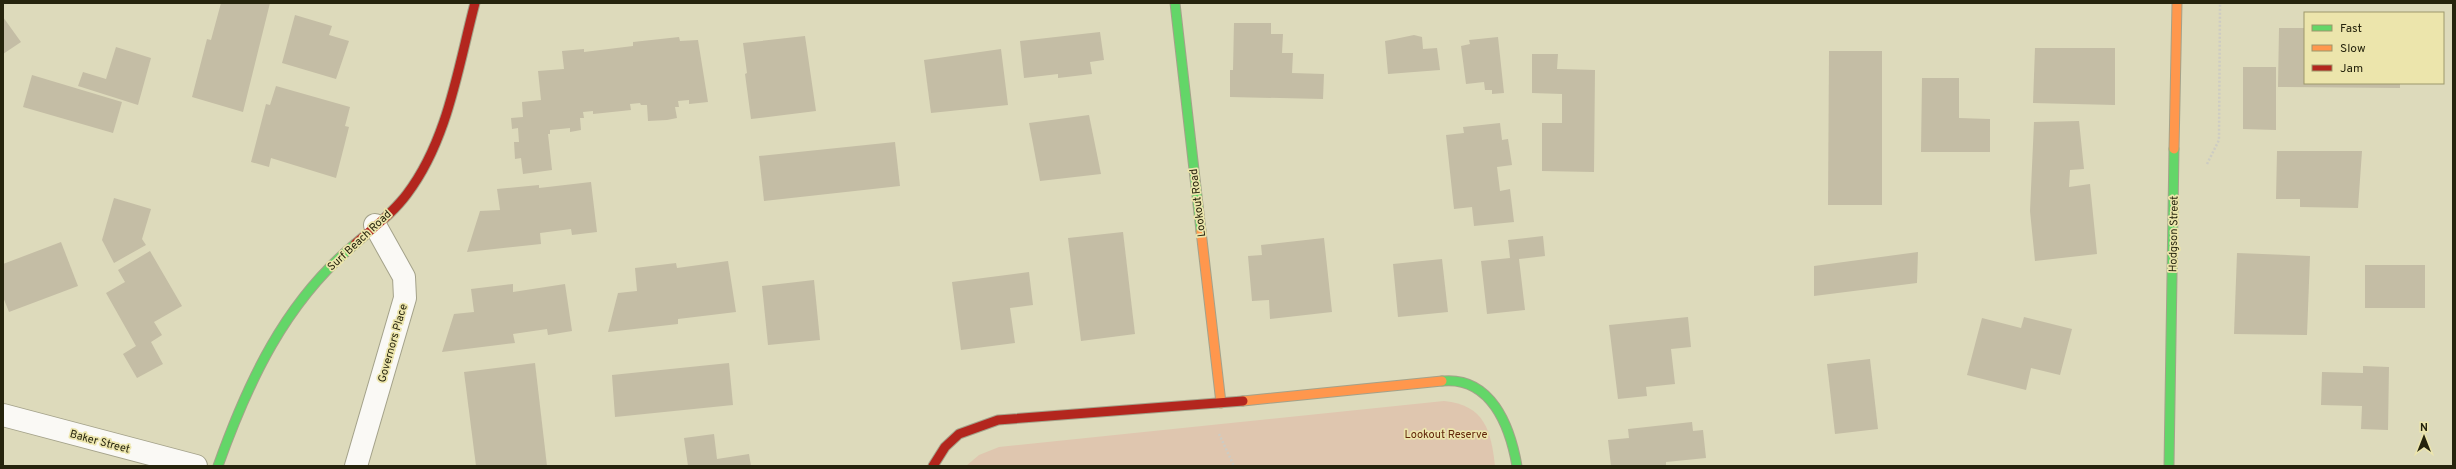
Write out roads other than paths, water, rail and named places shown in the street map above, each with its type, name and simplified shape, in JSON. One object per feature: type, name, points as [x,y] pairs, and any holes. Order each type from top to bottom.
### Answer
[{"type":"street","name":"Surf Beach Road","points":[[218,466],[253,374],[281,325],[319,278],[404,196],[422,172],[439,130],[475,3]]},
{"type":"street","name":"Lookout Road","points":[[1175,3],[1222,403]]},
{"type":"street","name":"Hodgson Street","points":[[2169,466],[2177,3]]},
{"type":"street","name":"Governors Place","points":[[356,466],[405,298],[404,277],[374,225]]},
{"type":"street","points":[[933,466],[950,440],[972,427],[998,420],[1222,403],[1440,381],[1462,382],[1486,396],[1500,410],[1510,432],[1517,466]]},
{"type":"street","name":"Baker Street","points":[[3,415],[196,466]]},
{"type":"park label","name":"Lookout Reserve","points":[[1446,434]]}]
